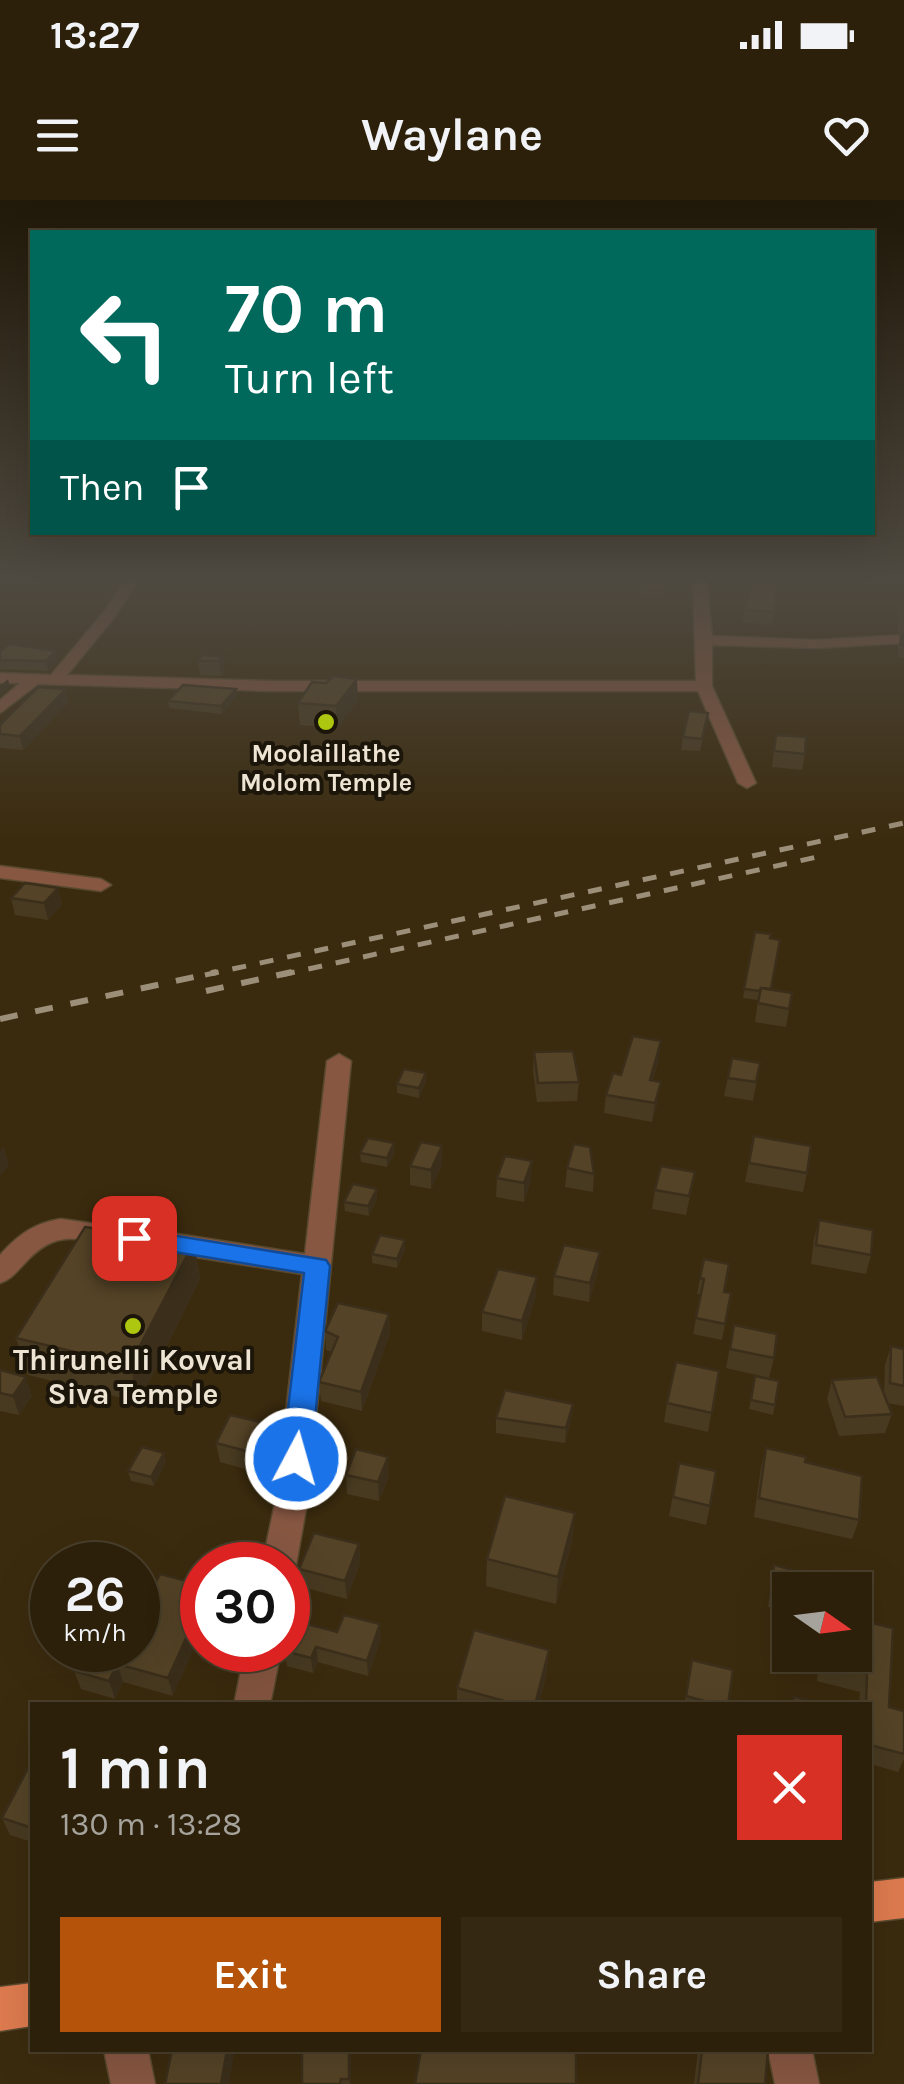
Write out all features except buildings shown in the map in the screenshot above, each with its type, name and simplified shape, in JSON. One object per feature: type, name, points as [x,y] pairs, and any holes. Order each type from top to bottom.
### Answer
[{"type":"main road","points":[[872,1902],[904,1898]]},
{"type":"main road","points":[[0,2009],[30,2004]]},
{"type":"street","points":[[53,682],[67,665]]},
{"type":"street","points":[[704,665],[704,686],[747,783]]},
{"type":"street","points":[[0,678],[53,682],[704,686]]},
{"type":"street","points":[[0,708],[32,681]]},
{"type":"street","points":[[0,872],[101,886]]},
{"type":"street","points":[[283,1542],[292,1498],[339,1061]]},
{"type":"street","points":[[0,1273],[31,1236],[60,1226],[318,1266]]},
{"type":"street","points":[[253,1702],[258,1672]]},
{"type":"street","points":[[126,2052],[133,2084]]},
{"type":"street","points":[[790,2052],[797,2084]]},
{"type":"railway","points":[[205,975],[904,823]]},
{"type":"railway","points":[[281,975],[826,855]]},
{"type":"railway","points":[[0,1019],[217,972]]},
{"type":"railway","points":[[206,991],[292,972]]},
{"type":"place","name":"Moolaillathe Molom Temple","points":[[326,722]]},
{"type":"place","name":"Thirunelli Kovval Siva Temple","points":[[133,1326]]},
{"type":"route","points":[[134,1238],[318,1266],[296,1459]]}]
